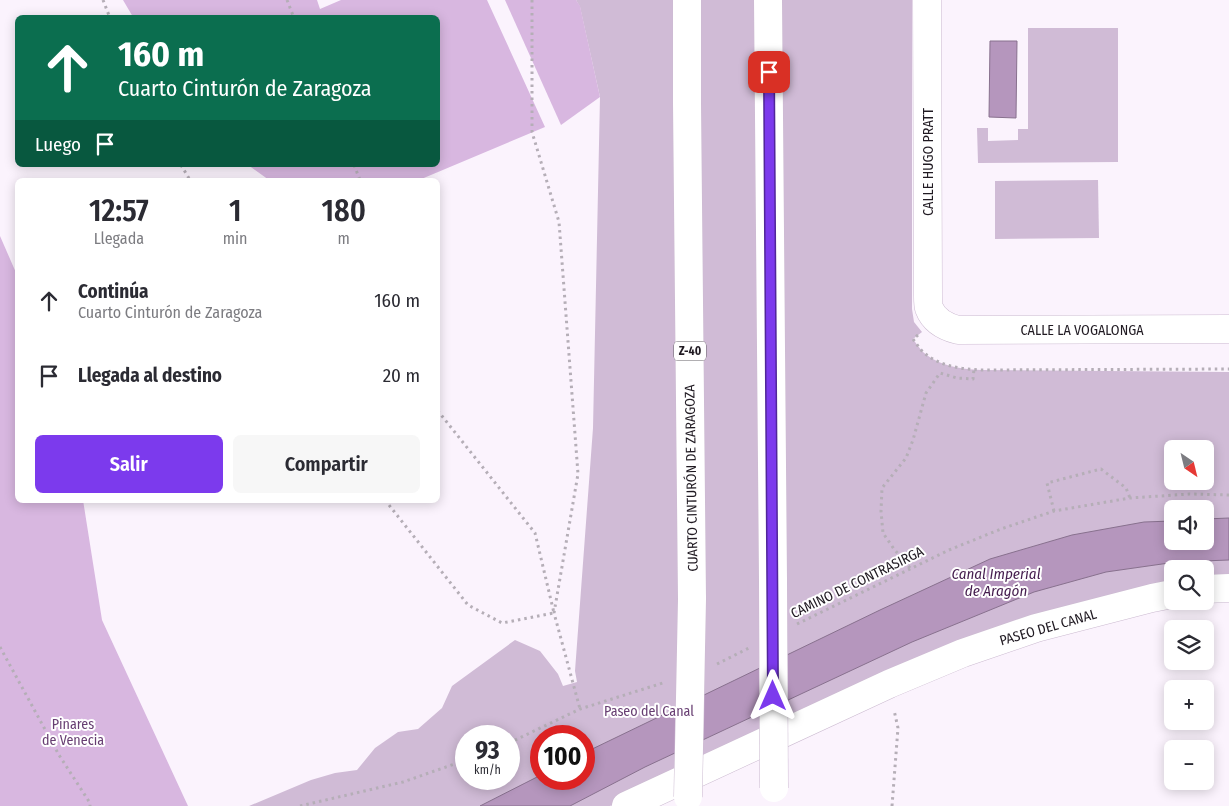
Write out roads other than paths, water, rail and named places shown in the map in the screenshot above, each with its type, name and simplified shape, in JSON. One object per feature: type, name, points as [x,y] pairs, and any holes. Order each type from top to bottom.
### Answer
[{"type":"main road","name":"CUARTO CINTURÓN DE ZARAGOZA","points":[[688,0],[687,103],[692,599],[688,802]]},
{"type":"main road","points":[[768,0],[773,797]]},
{"type":"main road","name":"CALLE HUGO PRATT","points":[[927,0],[928,296],[930,327]]},
{"type":"main road","name":"CALLE LA VOGALONGA","points":[[930,327],[958,330],[1229,329]]},
{"type":"main road","points":[[1214,589],[1229,588]]},
{"type":"main road","name":"PASEO DEL CANAL","points":[[626,806],[889,684],[963,653],[1036,628],[1164,596]]},
{"type":"water","points":[[990,41],[1017,41],[1016,118],[989,117]]},
{"type":"water","name":"Canal Imperial de Aragón","points":[[1229,518],[1229,560],[1164,560],[1164,564],[1106,572],[1034,592],[912,642],[645,767],[570,806],[480,806],[511,790],[520,790],[520,786],[530,781],[530,790],[595,790],[595,748],[990,559],[1072,535],[1144,522],[1164,521],[1164,550],[1214,550],[1214,519]]},
{"type":"park label","name":"Paseo del Canal","points":[[649,711]]},
{"type":"park label","name":"Pinares de Venecia","points":[[73,732]]}]
